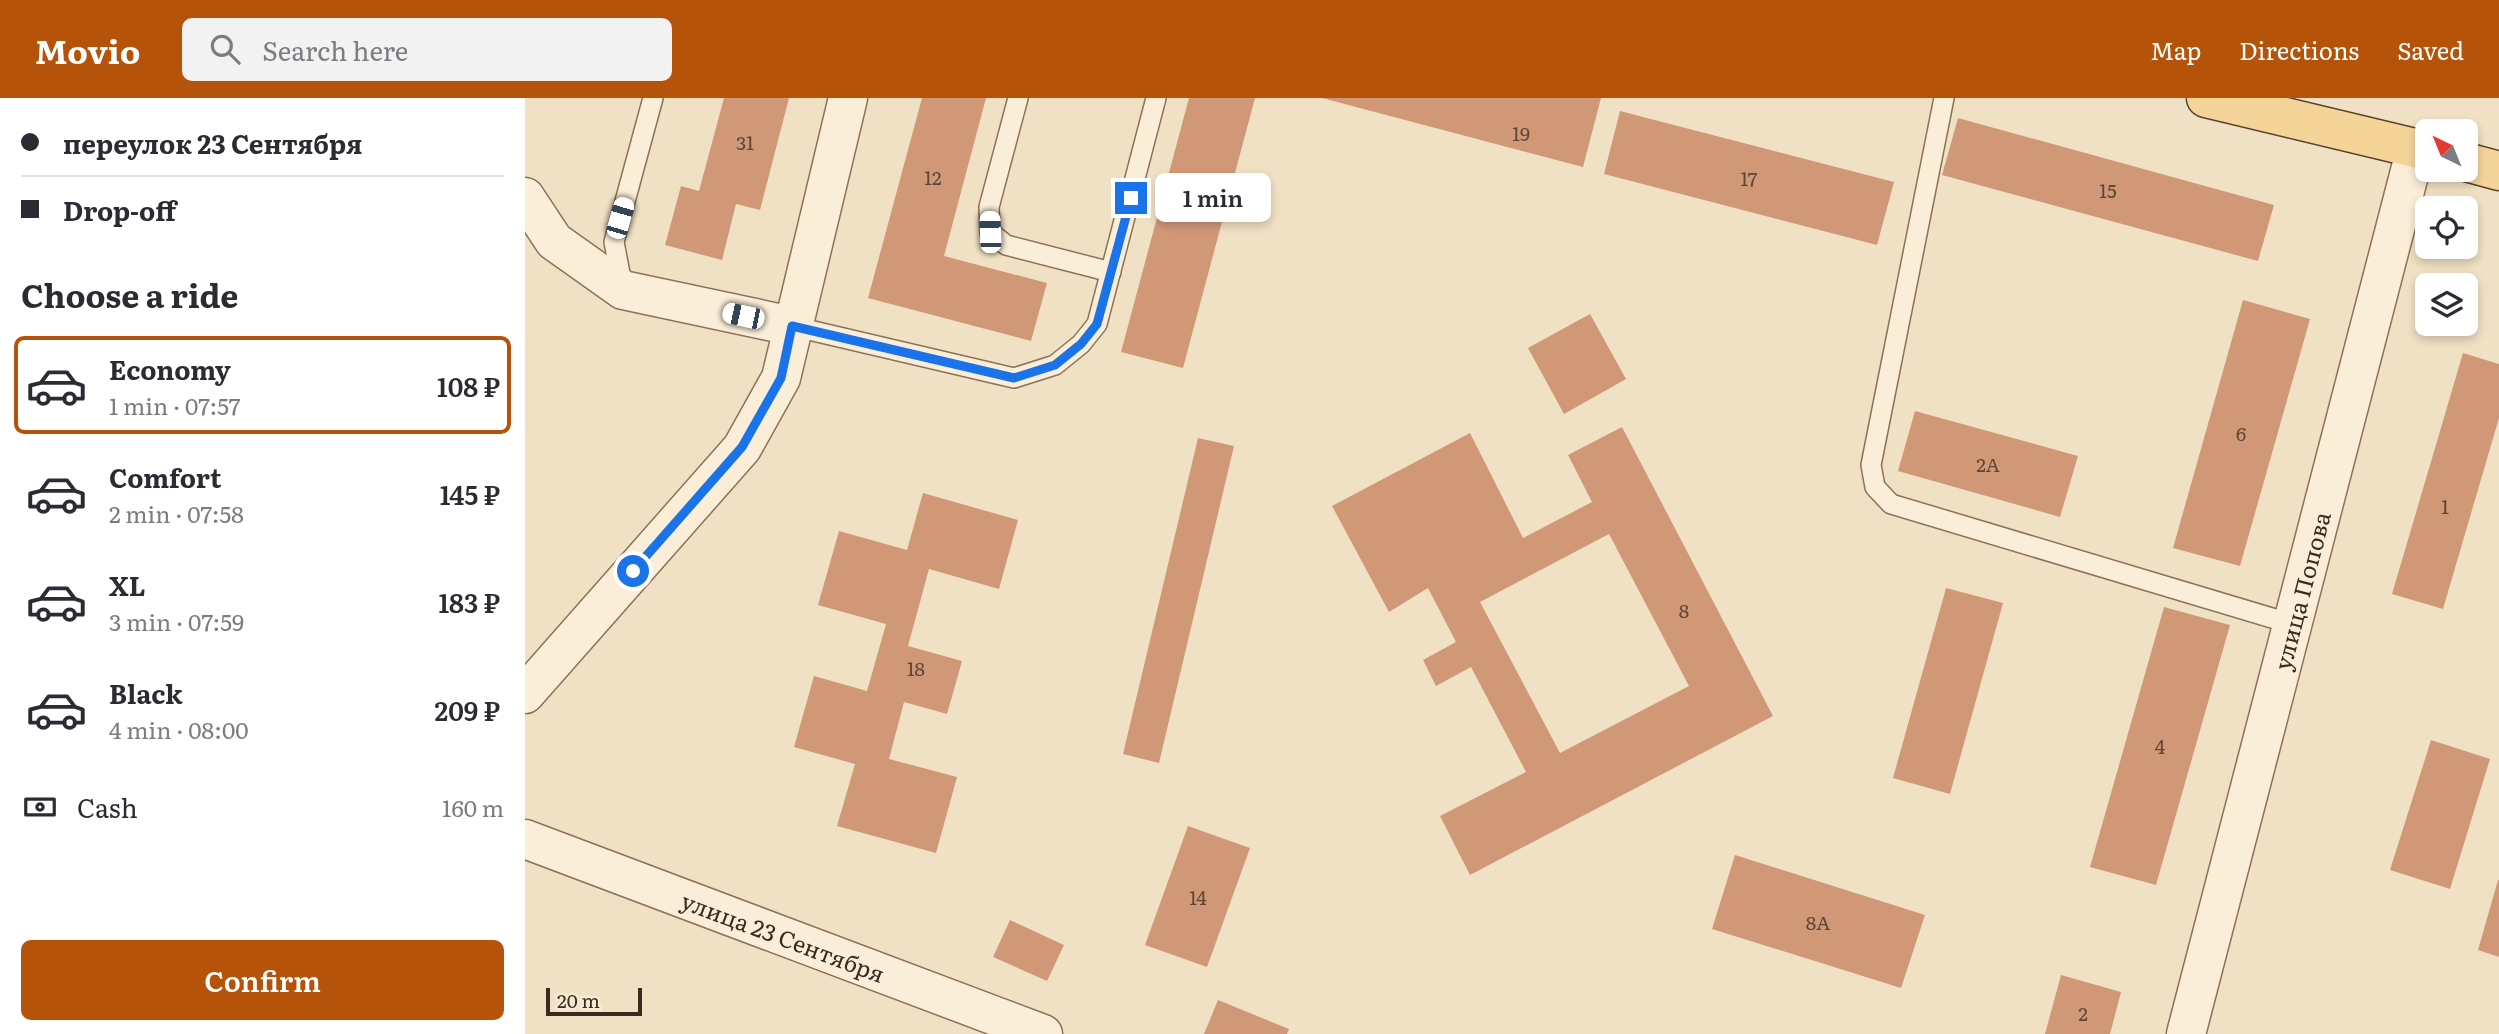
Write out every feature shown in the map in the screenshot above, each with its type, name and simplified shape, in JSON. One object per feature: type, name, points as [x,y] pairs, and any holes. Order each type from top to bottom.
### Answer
[{"type":"main road","points":[[2206,98],[2415,147]]},
{"type":"main road","points":[[2478,165],[2499,171]]},
{"type":"street","points":[[525,694],[742,447],[781,378],[848,98]]},
{"type":"street","name":"улица Попова","points":[[2186,1034],[2292,624],[2415,175]]},
{"type":"street","points":[[525,197],[554,241],[623,290],[792,326]]},
{"type":"street","name":"улица 23 Сентября","points":[[525,839],[1043,1034]]},
{"type":"lane","points":[[623,290],[614,242],[653,98]]},
{"type":"lane","points":[[1019,98],[989,207],[990,232],[1006,245],[1111,272]]},
{"type":"lane","points":[[792,326],[1014,378],[1055,365],[1081,344],[1097,324],[1156,98]]},
{"type":"lane","points":[[1944,98],[1871,465],[1875,487],[1891,504],[2292,624]]},
{"type":"building","points":[[724,98],[789,98],[760,210],[736,204],[722,260],[665,245],[681,186],[699,191]]},
{"type":"building","points":[[922,98],[986,98],[944,256],[1047,283],[1031,341],[868,298]]},
{"type":"building","points":[[1189,98],[1255,98],[1183,368],[1121,352]]},
{"type":"building","points":[[1322,98],[1601,98],[1583,167]]},
{"type":"building","points":[[1620,111],[1894,182],[1877,245],[1604,174]]},
{"type":"building","points":[[1958,118],[2274,205],[2258,261],[1942,175]]},
{"type":"building","points":[[2243,300],[2310,319],[2240,566],[2173,548]]},
{"type":"building","points":[[1590,314],[1626,379],[1564,414],[1528,348]]},
{"type":"building","points":[[2463,353],[2499,364],[2499,418],[2443,609],[2392,594]]},
{"type":"building","points":[[1915,411],[2078,456],[2060,517],[1898,471]]},
{"type":"building","points":[[1622,427],[1773,716],[1470,875],[1440,816],[1526,772],[1471,667],[1436,686],[1423,660],[1456,642],[1428,588],[1389,612],[1332,506],[1470,433],[1523,538],[1592,502],[1568,455]],"holes":[[[1609,534],[1689,686],[1560,753],[1480,602]]]},
{"type":"building","points":[[1198,438],[1234,446],[1159,763],[1123,754]]},
{"type":"building","points":[[923,493],[1018,520],[999,589],[929,569],[908,646],[962,661],[947,714],[904,702],[889,759],[957,777],[936,853],[837,826],[855,764],[794,747],[814,676],[867,691],[886,624],[818,605],[839,531],[907,550]]},
{"type":"building","points":[[1946,588],[2003,603],[1950,794],[1893,778]]},
{"type":"building","points":[[2164,607],[2230,625],[2156,885],[2090,867]]},
{"type":"building","points":[[2431,740],[2490,759],[2450,889],[2390,870]]},
{"type":"building","points":[[1188,826],[1250,848],[1207,967],[1145,945]]},
{"type":"building","points":[[1735,855],[1925,915],[1901,988],[1712,929]]},
{"type":"building","points":[[2499,880],[2499,957],[2478,950]]},
{"type":"building","points":[[1010,920],[1064,945],[1047,981],[993,957]]},
{"type":"building","points":[[2061,975],[2121,992],[2110,1034],[2045,1034]]},
{"type":"building","points":[[1218,1000],[1289,1029],[1287,1034],[1204,1034]]},
{"type":"route","points":[[633,571],[742,447],[781,378],[792,326],[1014,378],[1055,365],[1081,344],[1097,324],[1131,198]]}]
